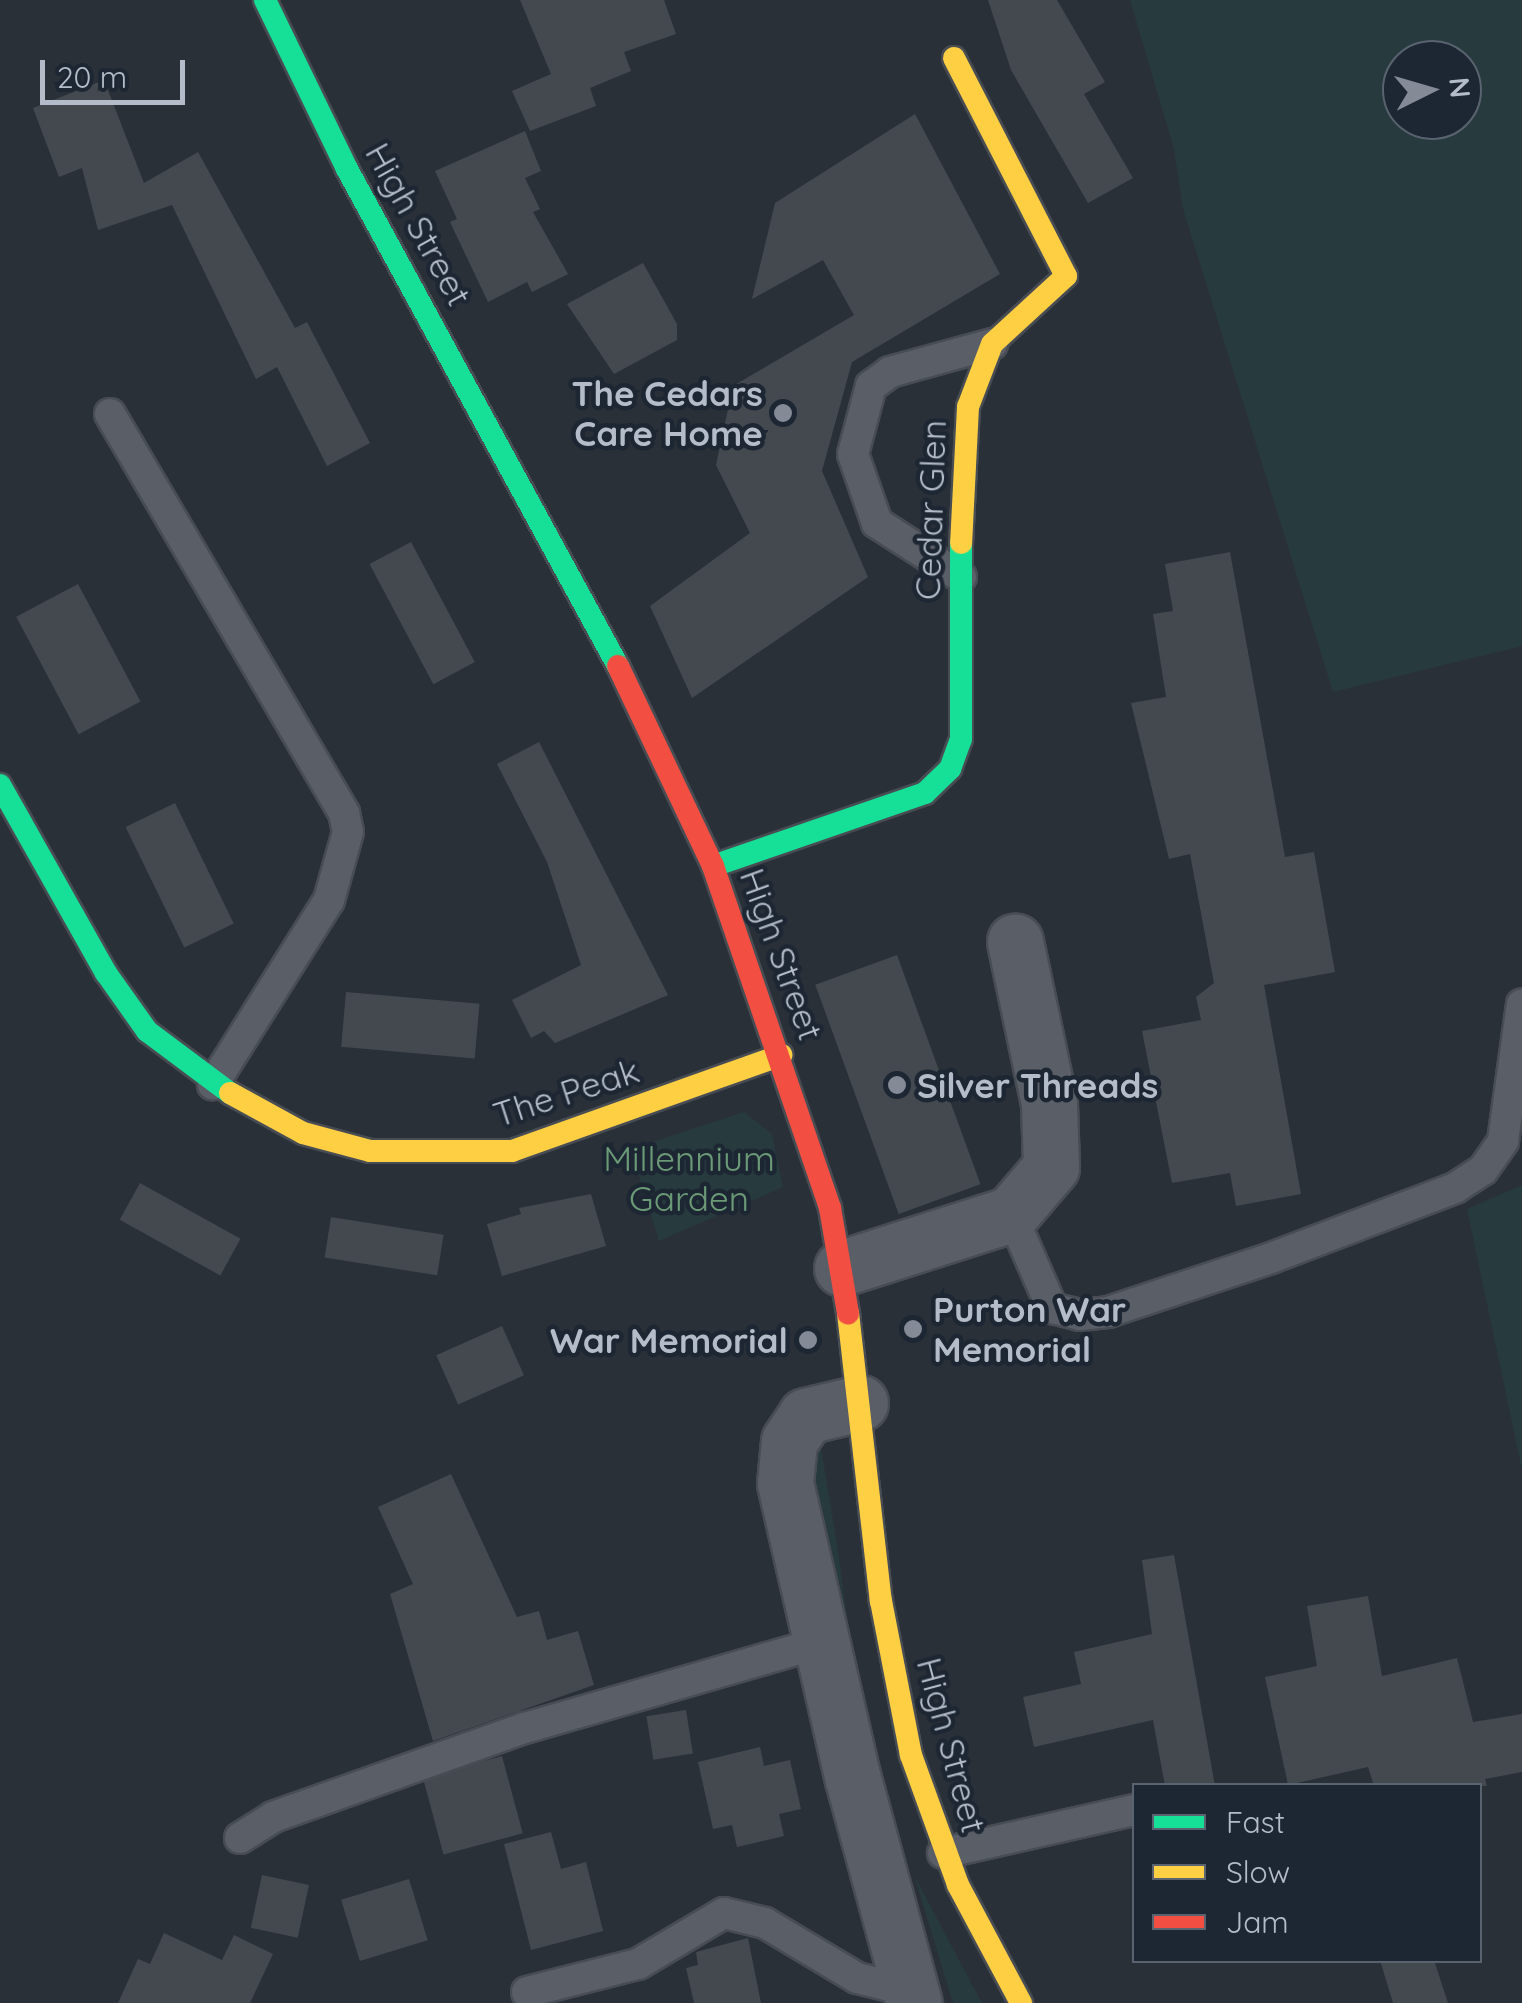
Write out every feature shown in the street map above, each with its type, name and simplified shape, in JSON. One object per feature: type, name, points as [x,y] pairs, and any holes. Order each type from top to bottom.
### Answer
[{"type":"street","name":"High Street","points":[[264,0],[347,169],[647,718],[713,866],[813,1146],[842,1268],[900,1703],[944,1854],[1021,2003]]},
{"type":"street","name":"Cedar Glen","points":[[713,866],[925,793],[950,769],[960,739],[968,407],[992,344],[1066,276],[954,58]]},
{"type":"street","name":"The Peak","points":[[0,785],[124,1002],[213,1084],[303,1133],[370,1152],[484,1154],[546,1142],[781,1055]]},
{"type":"street","points":[[842,1268],[1011,1214],[1045,1178],[1054,1140],[1014,942]]},
{"type":"street","points":[[860,1403],[806,1416],[787,1452],[785,1483],[819,1643],[912,1997]]},
{"type":"lane","points":[[961,577],[877,523],[853,454],[871,386],[890,372],[992,344]]},
{"type":"lane","points":[[110,414],[344,814],[348,832],[329,900],[213,1084]]},
{"type":"lane","points":[[1011,1214],[1052,1308],[1080,1314],[1108,1312],[1271,1258],[1455,1188],[1483,1170],[1502,1141],[1522,1004]]},
{"type":"lane","points":[[240,1838],[273,1816],[525,1728],[819,1643]]},
{"type":"lane","points":[[944,1854],[1132,1810]]},
{"type":"lane","points":[[527,1992],[638,1964],[724,1913],[766,1923],[856,1978],[912,1997]]},
{"type":"green space","points":[[1130,0],[1522,0],[1522,646],[1333,692],[1183,209],[1174,149]]},
{"type":"green space","name":"Millennium Garden","points":[[744,1112],[772,1134],[783,1187],[659,1241],[631,1149]]},
{"type":"green space","points":[[1522,1185],[1522,1470],[1467,1209]]},
{"type":"green space","points":[[821,1448],[851,1646],[812,1514],[813,1459]]},
{"type":"green space","points":[[914,1875],[969,1979],[982,2003],[953,2003]]},
{"type":"building","points":[[520,0],[664,0],[676,34],[624,52],[631,71],[590,88],[596,106],[530,131],[512,91],[551,74]]},
{"type":"building","points":[[988,0],[1057,0],[1105,82],[1084,94],[1133,178],[1088,203],[1011,70]]},
{"type":"building","points":[[104,80],[144,183],[198,152],[295,328],[307,322],[370,443],[327,466],[277,367],[256,379],[172,205],[98,230],[82,168],[59,177],[33,108]]},
{"type":"building","name":"The Cedars Care Home","points":[[915,114],[1000,274],[852,362],[822,471],[868,577],[692,698],[650,606],[750,533],[716,465],[733,386],[854,315],[823,260],[752,299],[775,203]]},
{"type":"building","points":[[525,131],[541,171],[525,178],[540,209],[533,212],[568,274],[532,292],[527,282],[488,302],[450,222],[457,219],[435,171]]},
{"type":"building","points":[[643,263],[677,324],[677,340],[614,374],[567,304]]},
{"type":"building","points":[[411,542],[475,662],[433,684],[370,564]]},
{"type":"building","points":[[1230,552],[1285,857],[1314,852],[1335,972],[1264,985],[1301,1194],[1236,1206],[1230,1173],[1172,1183],[1142,1031],[1201,1020],[1196,997],[1214,983],[1190,854],[1169,859],[1131,703],[1166,697],[1153,614],[1173,611],[1165,564]]},
{"type":"building","points":[[78,584],[140,701],[79,734],[16,617]]},
{"type":"building","points":[[539,742],[668,995],[555,1043],[544,1031],[531,1038],[512,1000],[581,965],[547,862],[497,764]]},
{"type":"building","points":[[175,803],[234,923],[184,948],[126,827]]},
{"type":"building","name":"Silver Threads","points":[[897,955],[980,1184],[899,1214],[815,985]]},
{"type":"building","points":[[346,992],[479,1004],[475,1058],[341,1047]]},
{"type":"building","points":[[140,1183],[241,1239],[220,1275],[120,1220]]},
{"type":"building","points":[[591,1194],[606,1246],[502,1276],[487,1224],[521,1214],[519,1208]]},
{"type":"building","points":[[331,1217],[444,1235],[437,1275],[325,1257]]},
{"type":"building","points":[[502,1326],[524,1375],[458,1405],[436,1355]]},
{"type":"building","points":[[451,1474],[517,1617],[539,1611],[547,1640],[578,1631],[594,1685],[433,1741],[390,1594],[413,1584],[378,1507]]},
{"type":"building","points":[[1174,1555],[1214,1783],[1164,1783],[1153,1720],[1034,1747],[1023,1697],[1081,1684],[1074,1652],[1152,1634],[1142,1560]]},
{"type":"building","points":[[1368,1596],[1382,1676],[1457,1658],[1473,1722],[1522,1714],[1522,1772],[1485,1779],[1487,1786],[1373,1783],[1368,1767],[1288,1783],[1265,1677],[1317,1666],[1307,1606]]},
{"type":"building","points":[[686,1710],[693,1753],[653,1760],[646,1716]]},
{"type":"building","points":[[760,1747],[764,1766],[790,1760],[801,1809],[779,1814],[784,1836],[737,1847],[732,1825],[713,1829],[698,1762]]},
{"type":"building","points":[[502,1756],[523,1833],[443,1854],[423,1777]]},
{"type":"building","points":[[551,1832],[561,1869],[586,1862],[603,1931],[531,1950],[504,1844]]},
{"type":"building","points":[[262,1875],[309,1885],[298,1938],[251,1928]]},
{"type":"building","points":[[409,1879],[428,1940],[360,1961],[341,1900]]},
{"type":"building","points":[[164,1933],[222,1960],[234,1935],[273,1954],[250,2003],[118,2003],[138,1959],[150,1964]]},
{"type":"building","points":[[748,1938],[761,2003],[694,2003],[686,1968],[698,1965],[696,1952]]},
{"type":"building","points":[[1381,1963],[1435,1963],[1448,2003],[1393,2003]]},
{"type":"traffic: fast","points":[[265,0],[347,169],[618,666]]},
{"type":"traffic: fast","points":[[713,866],[925,793],[950,769],[961,739],[961,543]]},
{"type":"traffic: fast","points":[[0,785],[106,973],[147,1031],[230,1093]]},
{"type":"traffic: slow","points":[[954,58],[1066,276],[992,344],[968,407],[961,543]]},
{"type":"traffic: slow","points":[[230,1093],[303,1133],[370,1151],[512,1151],[781,1055]]},
{"type":"traffic: slow","points":[[848,1313],[881,1601],[911,1755],[958,1885],[1021,2003]]},
{"type":"traffic: jam","points":[[618,666],[713,866],[830,1208],[848,1313]]},
{"type":"place","name":"The Cedars Care Home","points":[[783,413]]},
{"type":"place","name":"Silver Threads","points":[[897,1085]]},
{"type":"place","name":"Purton War Memorial","points":[[913,1329]]},
{"type":"place","name":"War Memorial","points":[[808,1340]]}]
